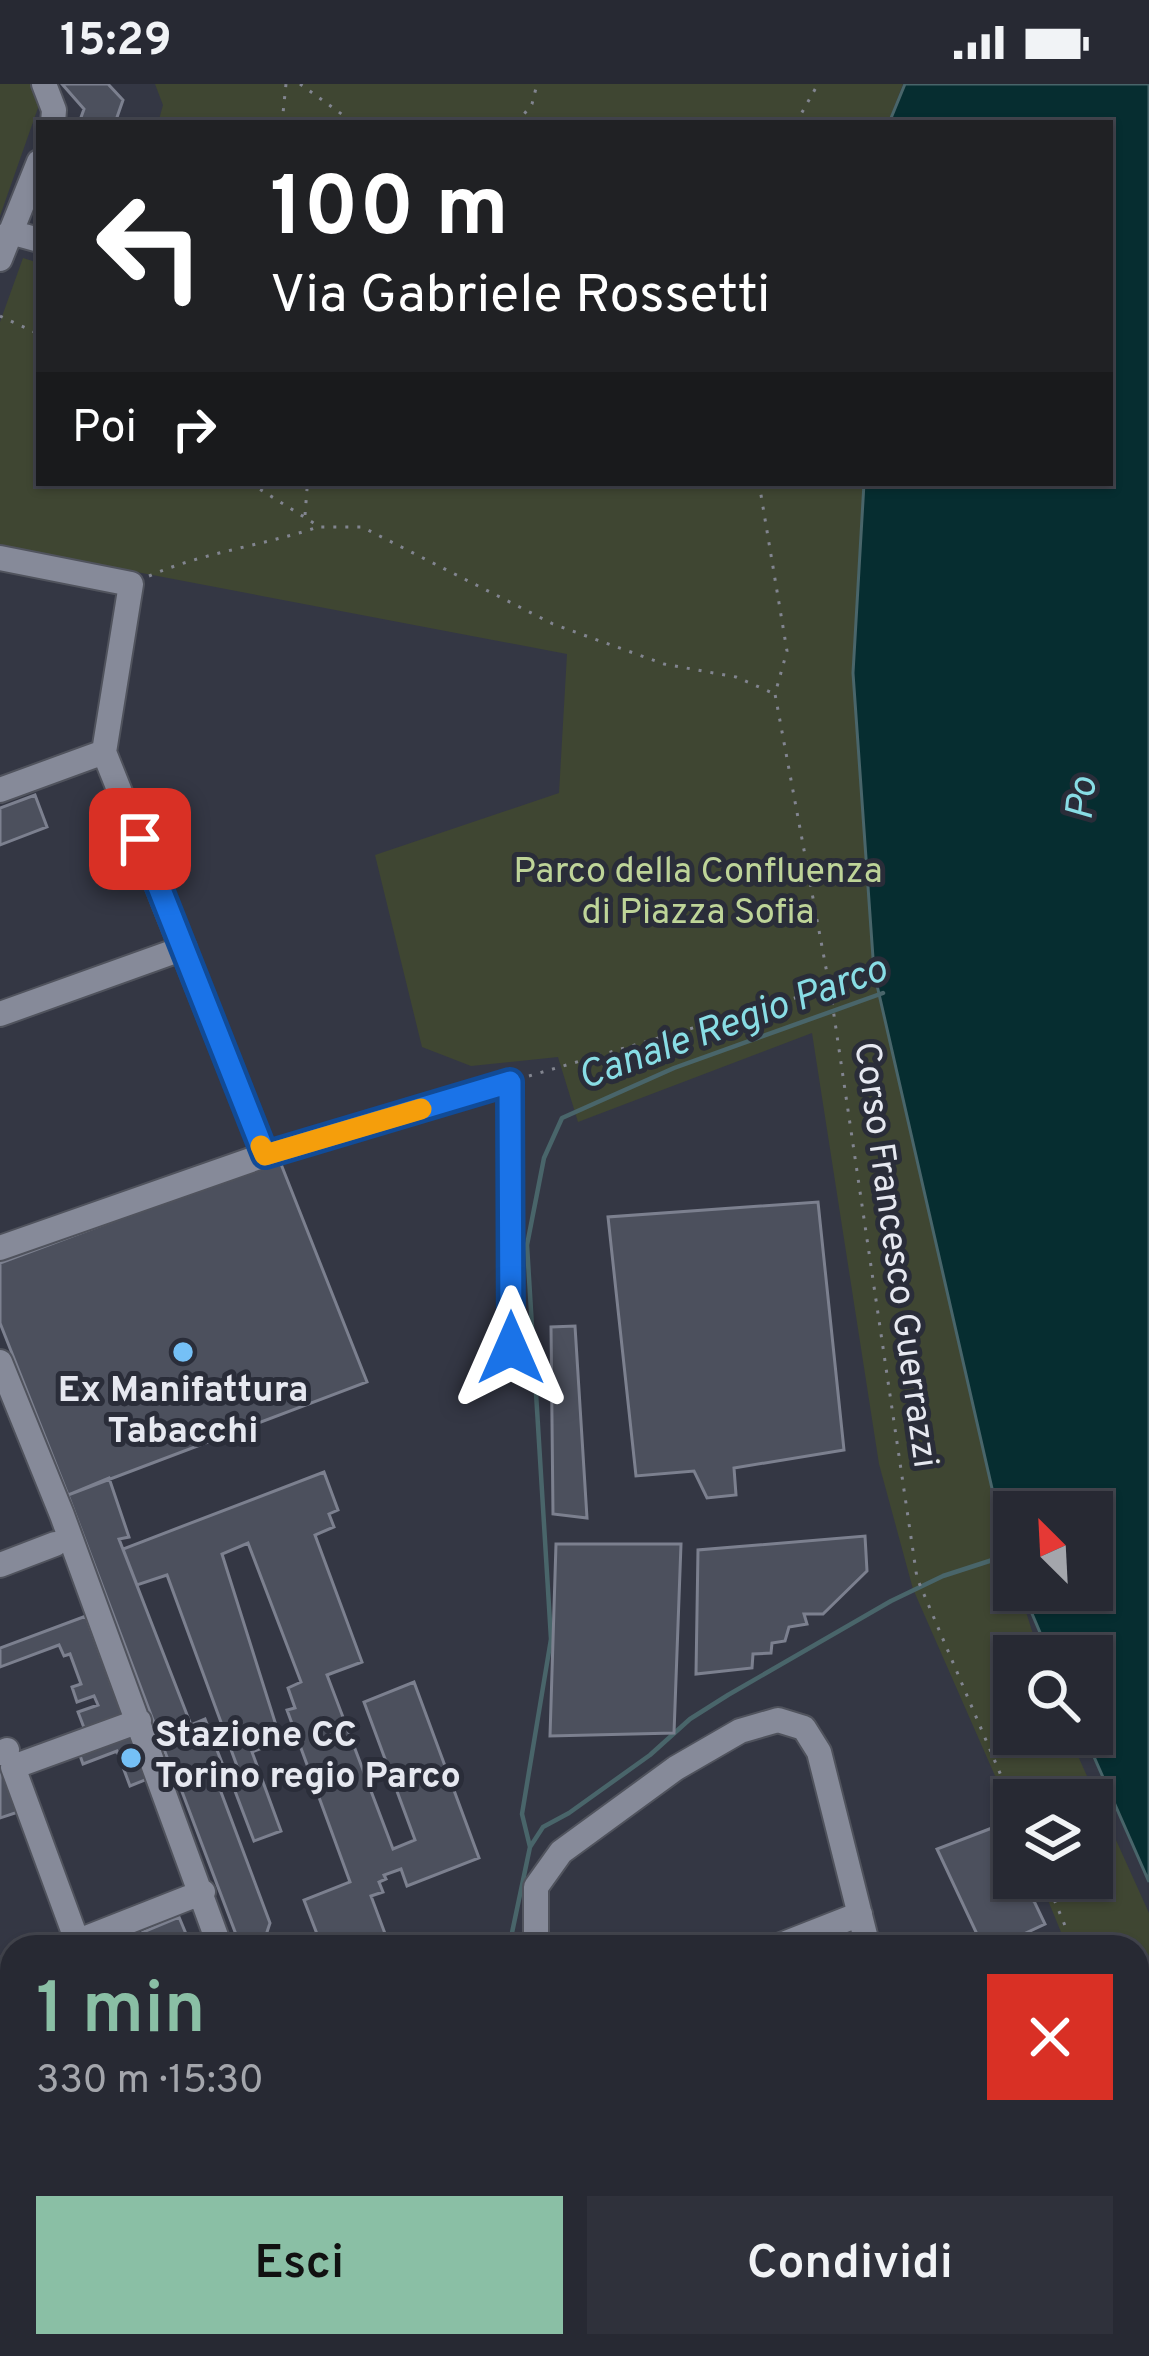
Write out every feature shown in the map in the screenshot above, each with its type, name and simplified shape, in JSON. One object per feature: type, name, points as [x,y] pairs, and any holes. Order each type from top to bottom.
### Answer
[{"type":"street","points":[[44,84],[53,120]]},
{"type":"street","points":[[0,260],[36,169]]},
{"type":"street","points":[[10,232],[36,239]]},
{"type":"street","points":[[0,558],[131,584],[104,752],[265,1155]]},
{"type":"street","points":[[0,790],[104,752]]},
{"type":"street","points":[[0,1014],[184,948]]},
{"type":"street","points":[[0,1249],[265,1155],[510,1082],[511,1348]]},
{"type":"street","points":[[0,1362],[216,1935]]},
{"type":"street","points":[[0,1564],[55,1544]]},
{"type":"street","points":[[536,1935],[536,1887],[561,1852],[676,1768],[740,1731],[778,1720],[804,1728],[819,1752],[865,1935]]},
{"type":"street","points":[[67,1935],[6,1757],[139,1721]]},
{"type":"street","points":[[93,1935],[203,1892]]},
{"type":"street","points":[[807,1935],[860,1914]]},
{"type":"path","points":[[282,120],[286,84]]},
{"type":"path","points":[[299,84],[350,120]]},
{"type":"path","points":[[519,120],[532,104],[537,84]]},
{"type":"path","points":[[798,120],[818,84]]},
{"type":"path","points":[[0,316],[36,333]]},
{"type":"path","points":[[255,486],[320,526]]},
{"type":"path","name":"Corso Francesco Guerrazzi","points":[[760,486],[787,651],[775,694],[830,988],[917,1578],[1002,1779]]},
{"type":"path","points":[[305,517],[307,489]]},
{"type":"path","points":[[131,584],[177,564],[276,542],[320,526],[362,527],[553,624],[664,664],[736,677],[775,694]]},
{"type":"path","points":[[510,1082],[830,988]]},
{"type":"path","points":[[1054,1899],[1070,1935]]},
{"type":"green space","points":[[0,84],[31,84],[39,105],[0,216]]},
{"type":"green space","points":[[155,84],[903,84],[889,120],[159,120],[163,105]]},
{"type":"green space","name":"Parco della Confluenza di Piazza Sofia","points":[[23,258],[36,262],[36,486],[865,486],[853,673],[874,972],[994,1491],[993,1611],[1026,1611],[1033,1635],[993,1635],[993,1755],[1078,1755],[1088,1779],[996,1779],[913,1589],[879,1464],[812,1033],[578,1122],[558,1057],[471,1066],[422,1047],[375,855],[559,793],[567,654],[0,546],[0,322]]},
{"type":"green space","name":"Parco della Confluenza di Piazza Sofia","points":[[1113,1833],[1149,1913],[1149,1935],[1062,1935],[1048,1899],[1113,1899]]},
{"type":"water","name":"Po","points":[[905,84],[1149,84],[1149,1882],[1113,1800],[1113,1779],[1104,1779],[1093,1755],[1113,1755],[1113,1635],[1041,1635],[1031,1611],[1113,1611],[1113,1491],[993,1493],[874,972],[853,673],[864,486],[1113,486],[1113,120],[890,120]]},
{"type":"building","points":[[62,84],[108,84],[123,100],[116,120],[80,120],[84,109]]},
{"type":"building","points":[[35,795],[47,827],[0,845],[0,808]]},
{"type":"building","name":"Ex Manifattura Tabacchi","points":[[279,1159],[367,1382],[68,1495],[0,1323],[0,1263]]},
{"type":"building","points":[[818,1202],[844,1450],[734,1468],[736,1495],[707,1498],[694,1471],[636,1476],[608,1217]]},
{"type":"building","points":[[575,1326],[587,1518],[553,1514],[551,1327]]},
{"type":"building","points":[[324,1472],[338,1510],[329,1514],[334,1527],[315,1535],[362,1662],[327,1675],[393,1849],[415,1840],[364,1702],[414,1682],[479,1858],[407,1886],[401,1869],[384,1875],[386,1879],[379,1882],[383,1892],[371,1896],[386,1935],[317,1935],[304,1900],[350,1882],[287,1710],[295,1708],[288,1688],[301,1682],[248,1543],[222,1554],[281,1741],[252,1752],[281,1831],[254,1841],[227,1770],[237,1766],[167,1575],[137,1585],[123,1549]]},
{"type":"building","name":"Ex Manifattura Tabacchi","points":[[109,1478],[129,1537],[119,1539],[191,1725],[205,1719],[222,1763],[176,1781],[68,1495]]},
{"type":"building","points":[[865,1536],[867,1571],[823,1614],[804,1614],[807,1624],[789,1627],[785,1641],[772,1643],[771,1653],[753,1654],[752,1668],[696,1674],[698,1550]]},
{"type":"building","points":[[556,1544],[681,1544],[674,1733],[550,1736]]},
{"type":"building","points":[[86,1616],[124,1719],[86,1733],[78,1712],[98,1705],[94,1696],[77,1702],[72,1687],[81,1684],[70,1654],[64,1656],[59,1645],[0,1667],[0,1648]]},
{"type":"building","name":"Stazione CC Torino regio Parco","points":[[131,1727],[150,1778],[130,1786],[117,1751],[83,1764],[77,1747]]},
{"type":"building","points":[[0,1760],[24,1810],[0,1818]]},
{"type":"building","points":[[212,1768],[270,1923],[266,1935],[236,1935],[178,1781]]},
{"type":"building","points":[[992,1828],[993,1899],[1034,1901],[1045,1924],[1022,1935],[977,1935],[937,1849]]},
{"type":"building","points":[[179,1917],[186,1935],[144,1935]]},
{"type":"waterway","name":"Canale Regio Parco","points":[[530,1847],[522,1814],[551,1639],[527,1245],[544,1158],[562,1118],[674,1068],[883,993]]},
{"type":"waterway","name":"Canale Regio Parco","points":[[512,1935],[530,1847],[543,1827],[569,1813],[728,1695],[891,1601],[943,1576],[993,1560]]},
{"type":"slow traffic","points":[[261,1146],[265,1155],[421,1109]]},
{"type":"place","name":"Ex Manifattura Tabacchi","points":[[183,1352]]},
{"type":"place","name":"Stazione CC Torino regio Parco","points":[[131,1758]]},
{"type":"route","points":[[140,839],[265,1155],[510,1082],[511,1348]]}]
